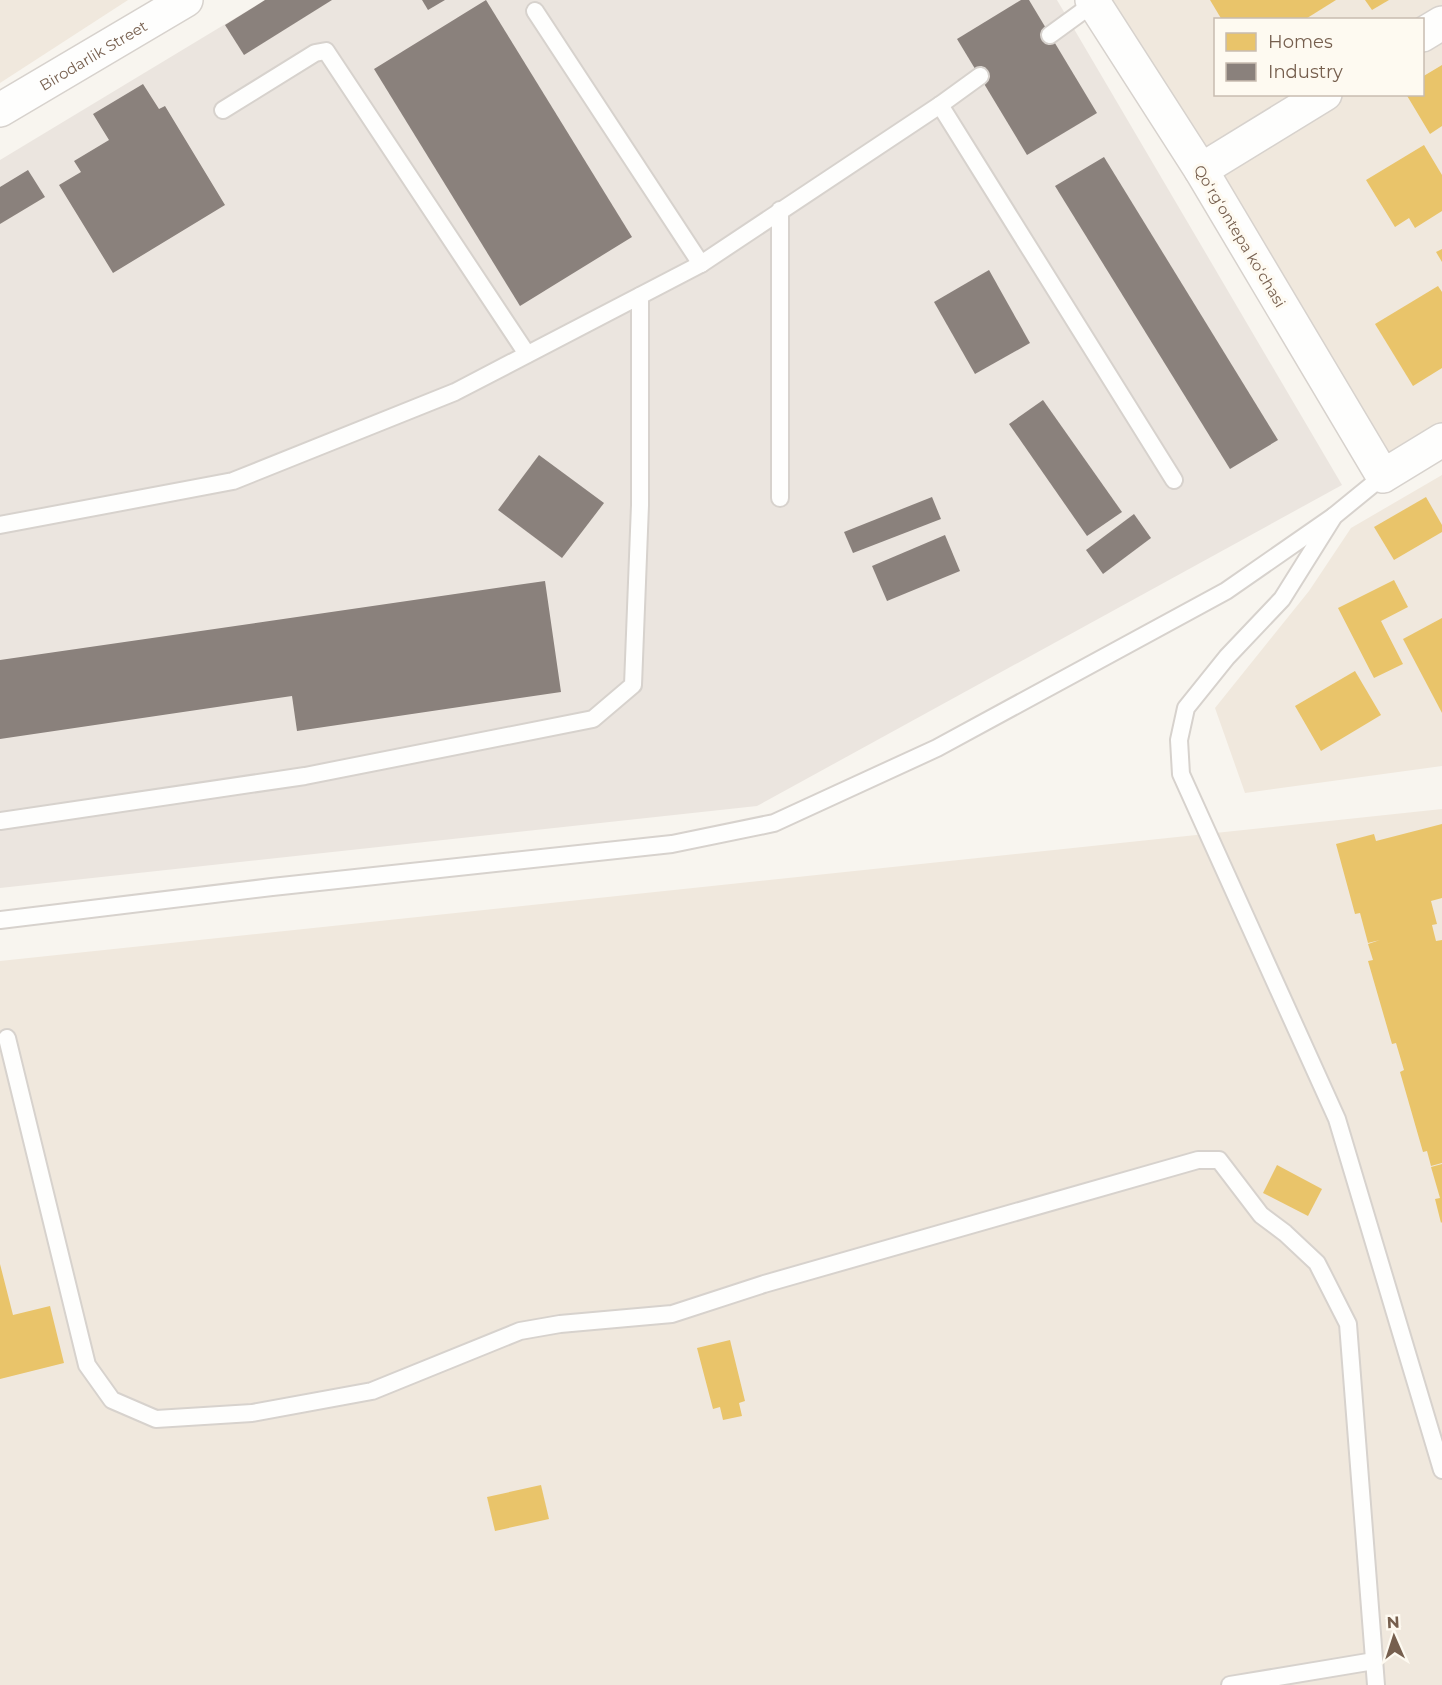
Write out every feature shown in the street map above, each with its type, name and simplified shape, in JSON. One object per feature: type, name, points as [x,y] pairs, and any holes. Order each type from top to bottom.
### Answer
[{"type":"street","name":"Qoʻrgʻontepa koʻchasi","points":[[1093,2],[1201,170],[1383,476]]},
{"type":"street","name":"Birodarlik Street","points":[[0,110],[169,4]]},
{"type":"street","points":[[1424,34],[1442,23]]},
{"type":"street","points":[[1201,170],[1322,96]]},
{"type":"street","points":[[1383,476],[1442,440]]},
{"type":"lane","points":[[1050,35],[1093,2]]},
{"type":"lane","points":[[535,11],[701,264]]},
{"type":"lane","points":[[223,110],[315,53],[326,51],[527,354]]},
{"type":"lane","points":[[0,525],[233,481],[455,392],[701,264],[980,76]]},
{"type":"lane","points":[[940,105],[1174,480]]},
{"type":"lane","points":[[780,210],[780,498]]},
{"type":"lane","points":[[0,821],[305,776],[592,719],[601,712],[633,685],[640,505],[640,296]]},
{"type":"lane","points":[[0,920],[284,885],[672,843],[774,823],[937,748],[1226,591],[1334,516],[1383,476]]},
{"type":"lane","points":[[1334,516],[1282,599],[1227,657],[1186,708],[1179,740],[1181,774],[1337,1119],[1442,1470]]},
{"type":"lane","points":[[7,1038],[87,1365],[112,1400],[156,1419],[252,1413],[372,1391],[520,1331],[560,1324],[672,1314],[764,1284],[1198,1160],[1219,1160],[1261,1215],[1285,1233],[1317,1263],[1348,1324],[1376,1685]]},
{"type":"lane","points":[[1230,1685],[1374,1661]]},
{"type":"shaded area","points":[[0,0],[128,0],[0,83]]},
{"type":"shaded area","points":[[265,0],[1057,0],[1342,485],[757,806],[0,888],[0,160]]},
{"type":"shaded area","points":[[1092,0],[1442,0],[1442,440],[1383,476]]},
{"type":"shaded area","points":[[1442,475],[1442,766],[1245,793],[1215,708],[1309,591],[1351,528]]},
{"type":"shaded area","points":[[1442,809],[1442,1685],[0,1685],[0,961]]},
{"type":"building: Homes","points":[[1210,0],[1336,0],[1307,18],[1221,18]]},
{"type":"building: Homes","points":[[1365,0],[1389,0],[1372,10]]},
{"type":"building: Homes","points":[[1442,65],[1442,126],[1430,134],[1407,96],[1424,96],[1424,76]]},
{"type":"building: Homes","points":[[1424,145],[1442,175],[1442,211],[1415,228],[1409,218],[1395,227],[1366,180]]},
{"type":"building: Homes","points":[[1442,249],[1442,262],[1436,252]]},
{"type":"building: Homes","points":[[1438,286],[1442,292],[1442,368],[1413,386],[1375,324]]},
{"type":"building: Homes","points":[[1426,497],[1442,525],[1442,532],[1394,560],[1374,527]]},
{"type":"building: Homes","points":[[1394,580],[1408,607],[1381,621],[1403,664],[1374,678],[1338,608]]},
{"type":"building: Homes","points":[[1442,618],[1442,713],[1403,639]]},
{"type":"building: Homes","points":[[1355,671],[1381,715],[1321,751],[1295,706]]},
{"type":"building: Homes","points":[[1442,824],[1442,898],[1431,901],[1437,924],[1432,925],[1436,941],[1442,940],[1442,1163],[1431,1166],[1427,1151],[1423,1152],[1400,1072],[1404,1070],[1396,1043],[1392,1044],[1368,961],[1373,960],[1368,944],[1380,940],[1368,943],[1360,913],[1355,914],[1336,844],[1374,834],[1376,841]]},
{"type":"building: Homes","points":[[1442,1164],[1441,1223],[1435,1199],[1440,1198],[1431,1167]]},
{"type":"building: Homes","points":[[1277,1165],[1322,1189],[1308,1216],[1263,1193]]},
{"type":"building: Homes","points":[[0,1264],[13,1315],[50,1306],[64,1363],[0,1379]]},
{"type":"building: Homes","points":[[730,1340],[745,1401],[739,1403],[742,1416],[723,1420],[720,1407],[713,1409],[697,1348]]},
{"type":"building: Homes","points":[[541,1485],[549,1519],[495,1531],[487,1497]]},
{"type":"building: Industry","points":[[265,0],[332,0],[244,55],[225,25]]},
{"type":"building: Industry","points":[[422,0],[445,0],[428,10]]},
{"type":"building: Industry","points":[[486,0],[632,237],[520,306],[374,69]]},
{"type":"building: Industry","points":[[1021,0],[1029,0],[1097,113],[1027,155],[957,39]]},
{"type":"building: Industry","points":[[143,84],[159,109],[165,106],[225,205],[113,273],[59,185],[81,172],[74,161],[109,140],[93,114]]},
{"type":"building: Industry","points":[[1104,157],[1278,440],[1230,469],[1055,186]]},
{"type":"building: Industry","points":[[28,170],[45,197],[0,224],[0,187]]},
{"type":"building: Industry","points":[[989,270],[1030,343],[975,374],[934,302]]},
{"type":"building: Industry","points":[[1043,400],[1122,512],[1087,536],[1009,424]]},
{"type":"building: Industry","points":[[539,455],[604,503],[562,558],[498,510]]},
{"type":"building: Industry","points":[[932,497],[941,519],[853,553],[844,532]]},
{"type":"building: Industry","points":[[1134,514],[1151,538],[1103,574],[1086,550]]},
{"type":"building: Industry","points":[[945,535],[960,571],[887,601],[872,566]]},
{"type":"building: Industry","points":[[545,581],[561,692],[297,731],[292,696],[0,739],[0,660]]}]
